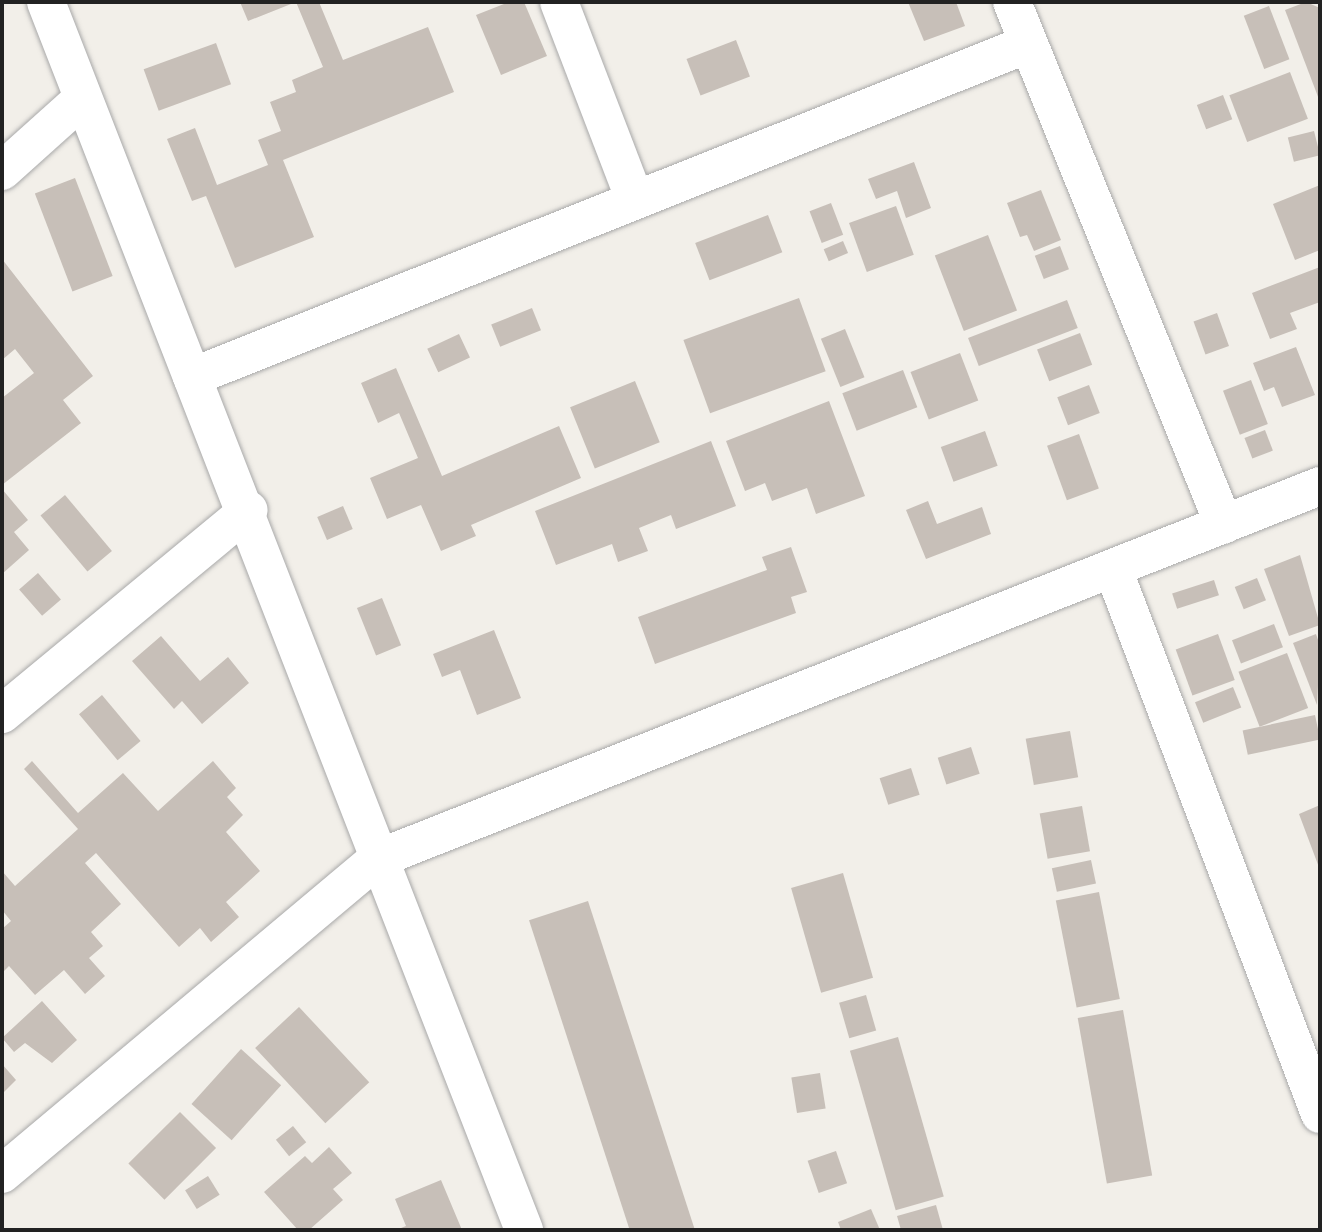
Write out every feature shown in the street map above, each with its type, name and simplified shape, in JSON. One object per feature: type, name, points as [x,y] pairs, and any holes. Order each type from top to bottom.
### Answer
[{"type":"street","points":[[46,2],[192,377],[249,510],[377,859],[524,1230]]},
{"type":"street","points":[[559,2],[634,197]]},
{"type":"street","points":[[1012,2],[1224,525]]},
{"type":"street","points":[[192,377],[634,197],[1028,44]]},
{"type":"street","points":[[2,171],[82,99]]},
{"type":"street","points":[[2,1174],[377,859],[1320,486]]},
{"type":"street","points":[[2,714],[249,510]]},
{"type":"street","points":[[1113,569],[1320,1114]]},
{"type":"building","points":[[240,2],[296,2],[248,21]]},
{"type":"building","points":[[296,2],[319,2],[343,60],[428,27],[454,92],[283,160],[314,237],[235,268],[206,196],[192,201],[167,139],[195,128],[217,185],[268,165],[258,140],[281,131],[270,102],[296,92],[292,80],[323,67]]},
{"type":"building","points":[[509,2],[524,2],[547,56],[501,75],[476,15]]},
{"type":"building","points":[[908,2],[956,2],[965,26],[924,41]]},
{"type":"building","points":[[1306,2],[1320,8],[1320,102],[1285,10]]},
{"type":"building","points":[[1269,6],[1289,59],[1264,69],[1244,16]]},
{"type":"building","points":[[736,40],[750,76],[700,95],[687,59]]},
{"type":"building","points":[[216,43],[231,84],[159,111],[144,69]]},
{"type":"building","points":[[1290,72],[1308,119],[1247,142],[1229,95]]},
{"type":"building","points":[[1223,95],[1232,119],[1206,129],[1197,105]]},
{"type":"building","points":[[1314,131],[1320,155],[1294,162],[1288,138]]},
{"type":"building","points":[[914,162],[931,208],[906,218],[897,191],[876,199],[868,179]]},
{"type":"building","points":[[75,178],[113,276],[72,291],[35,193]]},
{"type":"building","points":[[1320,185],[1320,250],[1295,260],[1273,204]]},
{"type":"building","points":[[1041,190],[1061,240],[1034,251],[1027,235],[1020,237],[1007,203]]},
{"type":"building","points":[[831,203],[843,235],[822,243],[810,211]]},
{"type":"building","points":[[896,206],[914,255],[867,272],[849,223]]},
{"type":"building","points":[[768,215],[782,252],[710,280],[695,243]]},
{"type":"building","points":[[988,235],[1017,311],[964,331],[935,255]]},
{"type":"building","points":[[843,241],[848,253],[829,261],[824,249]]},
{"type":"building","points":[[1060,246],[1069,269],[1044,279],[1035,256]]},
{"type":"building","points":[[2,259],[93,376],[63,400],[81,423],[2,485],[2,398],[34,373],[15,349],[2,360]]},
{"type":"building","points":[[1320,267],[1320,302],[1290,313],[1297,329],[1270,339],[1252,293]]},
{"type":"building","points":[[799,298],[826,371],[710,413],[683,340]]},
{"type":"building","points":[[1067,300],[1078,328],[979,366],[968,338]]},
{"type":"building","points":[[532,308],[541,330],[500,347],[491,324]]},
{"type":"building","points":[[1217,313],[1229,346],[1205,354],[1194,322]]},
{"type":"building","points":[[845,329],[864,377],[840,387],[821,339]]},
{"type":"building","points":[[1080,333],[1092,365],[1049,381],[1037,349]]},
{"type":"building","points":[[459,334],[470,358],[438,372],[427,349]]},
{"type":"building","points":[[1296,347],[1315,395],[1282,407],[1274,387],[1264,391],[1253,363]]},
{"type":"building","points":[[960,353],[978,401],[929,420],[911,372]]},
{"type":"building","points":[[396,368],[442,476],[559,426],[581,478],[471,525],[476,536],[441,551],[421,505],[387,519],[370,478],[418,458],[399,413],[378,423],[361,383]]},
{"type":"building","points":[[903,370],[917,407],[857,431],[842,393]]},
{"type":"building","points":[[1251,380],[1268,424],[1240,435],[1223,391]]},
{"type":"building","points":[[635,381],[660,442],[595,468],[570,407]]},
{"type":"building","points":[[1089,385],[1100,413],[1068,425],[1057,397]]},
{"type":"building","points":[[829,401],[865,496],[816,514],[807,488],[772,501],[765,483],[745,491],[726,441]]},
{"type":"building","points":[[1265,430],[1273,451],[1252,458],[1244,438]]},
{"type":"building","points":[[985,431],[998,466],[953,482],[941,447]]},
{"type":"building","points":[[1079,434],[1099,489],[1067,500],[1047,446]]},
{"type":"building","points":[[711,441],[736,506],[676,529],[671,515],[639,528],[648,551],[618,562],[612,544],[556,565],[535,511]]},
{"type":"building","points":[[2,489],[28,520],[14,532],[29,550],[2,574]]},
{"type":"building","points":[[65,495],[112,551],[87,571],[40,516]]},
{"type":"building","points":[[928,501],[937,524],[982,507],[991,534],[926,559],[906,510]]},
{"type":"building","points":[[343,506],[353,529],[327,540],[317,517]]},
{"type":"building","points":[[791,547],[807,592],[791,597],[796,613],[655,664],[638,617],[767,570],[762,557]]},
{"type":"building","points":[[1300,555],[1320,625],[1289,636],[1264,569]]},
{"type":"building","points":[[38,573],[61,599],[42,616],[19,589]]},
{"type":"building","points":[[1257,578],[1266,600],[1244,609],[1235,587]]},
{"type":"building","points":[[1214,580],[1219,595],[1177,609],[1172,594]]},
{"type":"building","points":[[382,598],[401,645],[376,655],[357,608]]},
{"type":"building","points":[[1274,624],[1283,647],[1241,663],[1232,640]]},
{"type":"building","points":[[494,630],[521,698],[477,715],[460,670],[442,677],[433,654]]},
{"type":"building","points":[[1218,634],[1235,680],[1192,695],[1176,649]]},
{"type":"building","points":[[1316,634],[1320,646],[1317,705],[1293,643]]},
{"type":"building","points":[[161,636],[200,681],[228,657],[249,683],[202,724],[182,701],[174,709],[132,661]]},
{"type":"building","points":[[1287,653],[1308,708],[1260,727],[1238,672]]},
{"type":"building","points":[[1233,687],[1241,707],[1203,723],[1195,702]]},
{"type":"building","points":[[102,695],[141,741],[118,760],[79,714]]},
{"type":"building","points":[[1315,715],[1320,739],[1248,755],[1243,730]]},
{"type":"building","points":[[1070,731],[1078,777],[1034,785],[1026,739]]},
{"type":"building","points":[[971,747],[980,774],[946,784],[938,758]]},
{"type":"building","points":[[32,761],[78,813],[123,773],[158,811],[213,761],[236,788],[227,797],[243,815],[226,832],[260,871],[226,902],[239,917],[211,942],[200,928],[179,947],[96,853],[85,863],[121,904],[91,932],[103,946],[89,958],[105,976],[85,994],[64,970],[35,995],[9,966],[2,973],[2,929],[11,921],[2,910],[2,871],[15,886],[78,829],[24,769]]},
{"type":"building","points":[[911,768],[920,795],[888,805],[880,778]]},
{"type":"building","points":[[1320,805],[1320,870],[1299,814]]},
{"type":"building","points":[[1082,806],[1090,851],[1048,859],[1040,813]]},
{"type":"building","points":[[1091,860],[1096,883],[1057,892],[1052,868]]},
{"type":"building","points":[[843,873],[873,978],[821,993],[791,888]]},
{"type":"building","points":[[1099,892],[1120,999],[1077,1007],[1056,900]]},
{"type":"building","points":[[588,901],[695,1230],[630,1230],[529,920]]},
{"type":"building","points":[[866,995],[876,1031],[849,1038],[839,1003]]},
{"type":"building","points":[[42,1001],[77,1040],[52,1063],[25,1043],[14,1052],[2,1038]]},
{"type":"building","points":[[299,1007],[369,1082],[325,1123],[255,1048]]},
{"type":"building","points":[[1123,1010],[1152,1175],[1107,1183],[1078,1018]]},
{"type":"building","points":[[898,1037],[944,1197],[896,1210],[850,1051]]},
{"type":"building","points":[[241,1049],[281,1085],[232,1140],[191,1104]]},
{"type":"building","points":[[2,1064],[16,1080],[2,1094]]},
{"type":"building","points":[[820,1073],[826,1109],[797,1113],[791,1078]]},
{"type":"building","points":[[180,1112],[216,1148],[164,1200],[128,1164]]},
{"type":"building","points":[[293,1126],[306,1142],[289,1156],[276,1140]]},
{"type":"building","points":[[329,1147],[352,1173],[333,1189],[343,1200],[309,1230],[298,1230],[264,1192],[305,1156],[312,1163]]},
{"type":"building","points":[[836,1151],[847,1183],[819,1193],[808,1161]]},
{"type":"building","points":[[208,1176],[220,1195],[197,1209],[185,1190]]},
{"type":"building","points":[[441,1180],[462,1230],[396,1230],[406,1226],[395,1199]]},
{"type":"building","points":[[936,1205],[943,1230],[901,1230],[897,1216]]},
{"type":"building","points":[[871,1209],[880,1230],[841,1230],[838,1222]]}]
